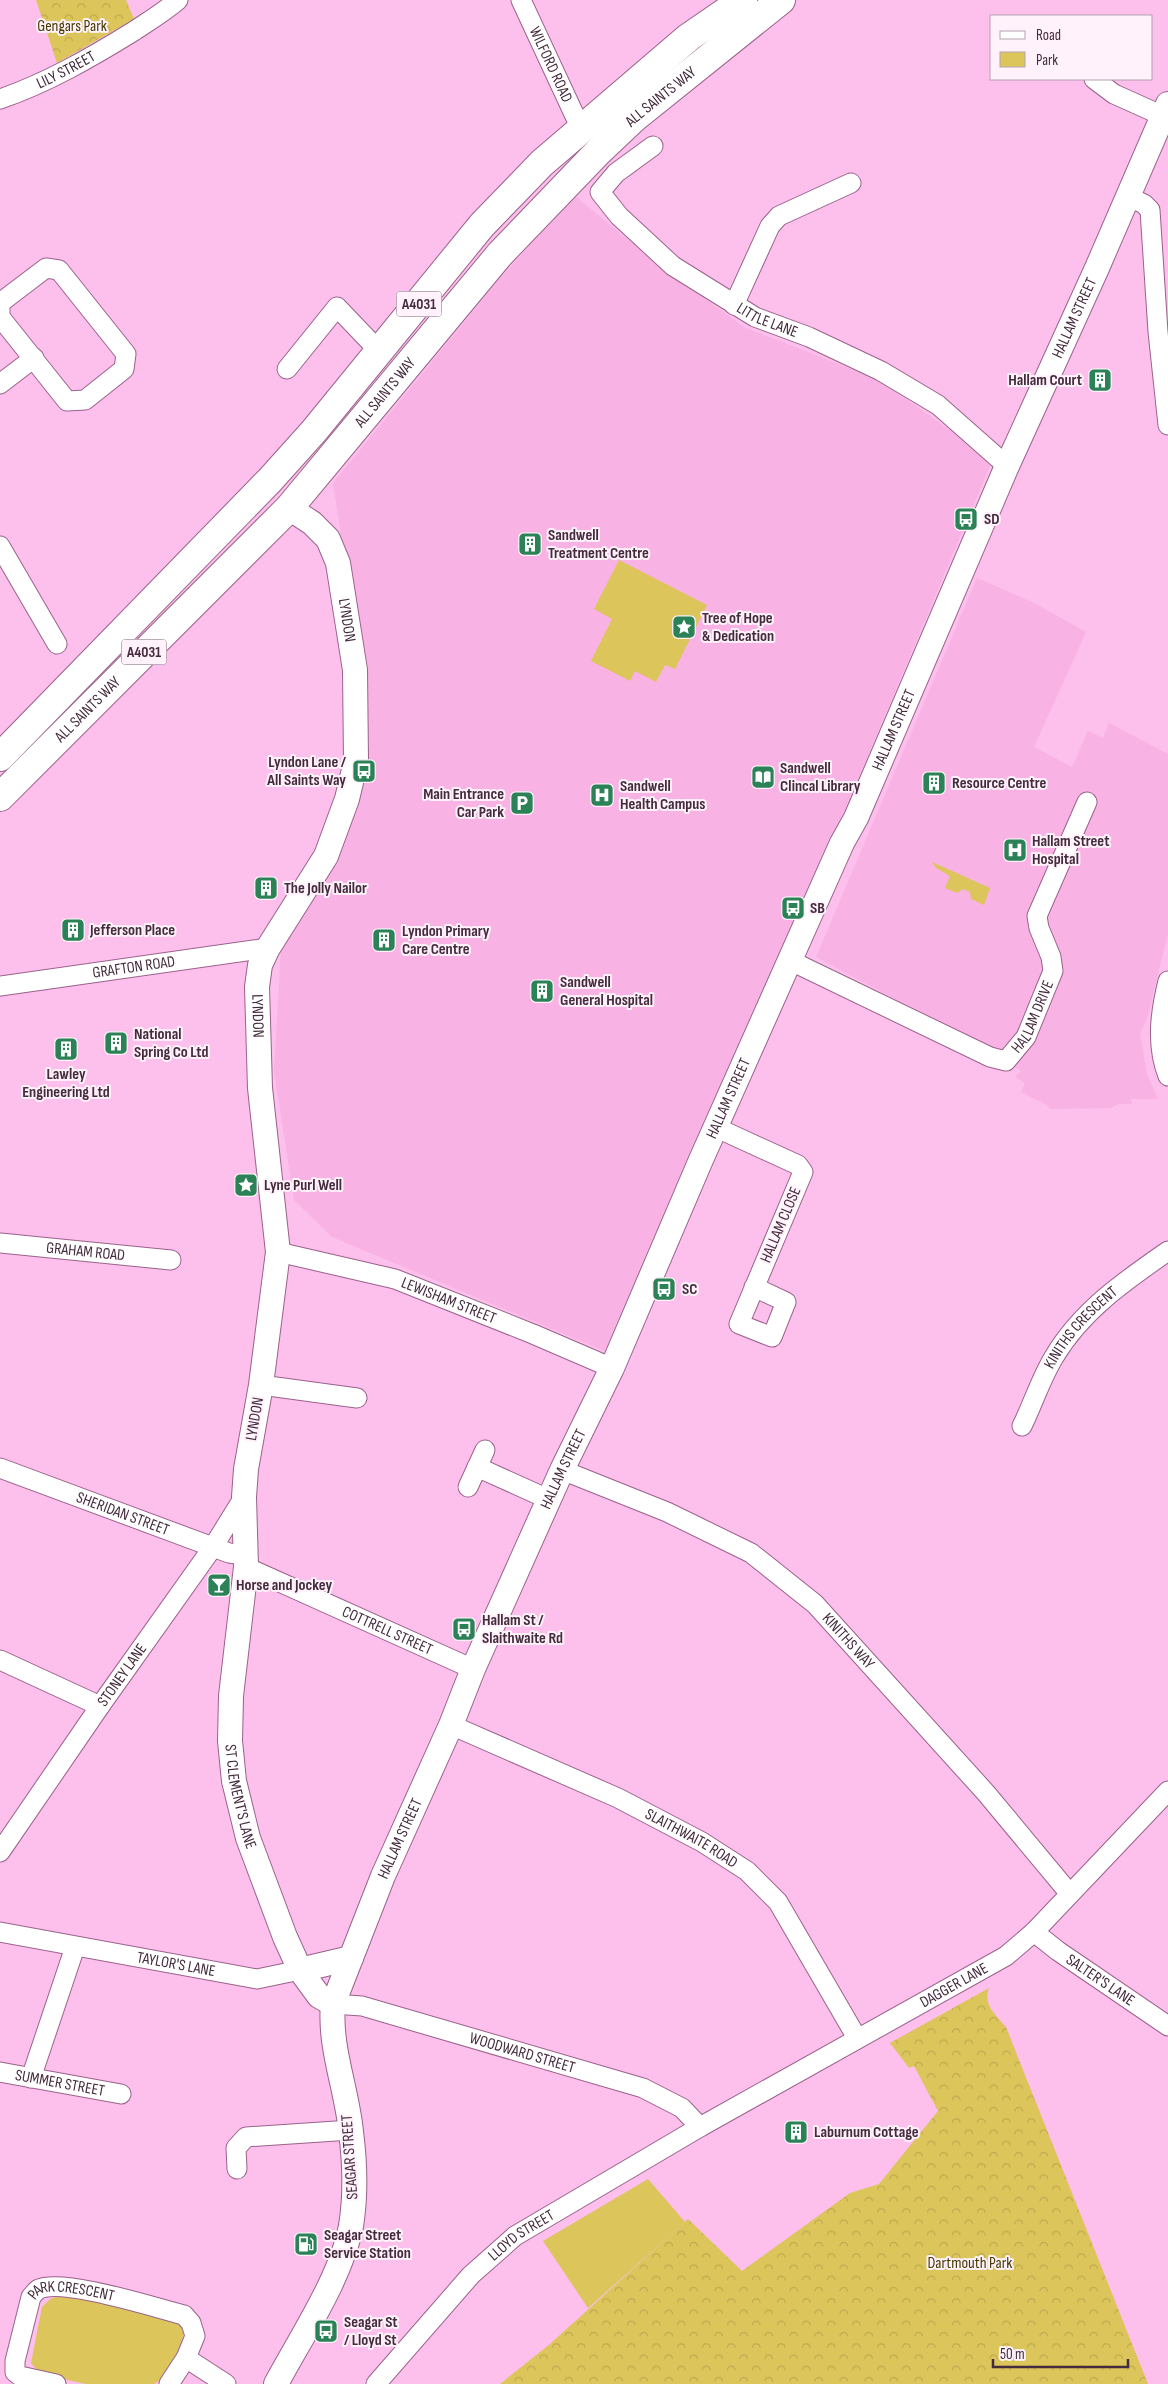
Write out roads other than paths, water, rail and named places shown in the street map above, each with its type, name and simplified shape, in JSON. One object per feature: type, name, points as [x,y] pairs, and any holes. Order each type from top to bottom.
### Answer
[{"type":"highway","name":"ALL SAINTS WAY","points":[[0,757],[265,485],[314,431],[482,226],[542,163],[690,37],[743,0]]},
{"type":"highway","name":"ALL SAINTS WAY","points":[[0,797],[289,508],[500,254],[598,152],[642,112],[781,0]]},
{"type":"highway","points":[[581,130],[598,152]]},
{"type":"highway","points":[[265,485],[289,508]]},
{"type":"street","name":"LILY STREET","points":[[0,99],[24,91],[104,49],[168,9],[178,0]]},
{"type":"street","name":"WILFORD ROAD","points":[[521,0],[581,130]]},
{"type":"street","points":[[1095,80],[1114,94],[1165,110]]},
{"type":"street","name":"HALLAM STREET","points":[[333,2004],[383,1876],[451,1726],[473,1668],[548,1499],[612,1368],[790,960],[842,843],[856,818],[1007,466],[1129,197],[1165,110]]},
{"type":"street","name":"LITTLE LANE","points":[[653,146],[616,173],[600,192],[619,216],[673,266],[754,317],[809,337],[881,371],[938,405],[1007,466]]},
{"type":"street","points":[[734,305],[770,226],[779,216],[851,183]]},
{"type":"street","points":[[1129,197],[1144,204],[1150,210],[1158,332],[1168,425]]},
{"type":"street","points":[[46,268],[59,270],[126,354],[124,369],[85,400],[67,401],[34,358],[0,317],[0,303],[46,268]]},
{"type":"street","points":[[287,369],[336,307],[379,351]]},
{"type":"street","points":[[0,384],[34,358]]},
{"type":"street","name":"LYNDON","points":[[246,1561],[244,1497],[278,1252],[260,1088],[257,987],[260,965],[268,948],[326,856],[347,799],[356,761],[355,670],[338,563],[328,539],[312,523],[289,508]]},
{"type":"street","points":[[0,546],[57,644]]},
{"type":"street","name":"HALLAM DRIVE","points":[[790,960],[990,1057],[1006,1061],[1026,1037],[1053,971],[1051,957],[1039,928],[1037,916],[1087,802]]},
{"type":"street","name":"GRAFTON ROAD","points":[[0,986],[268,948]]},
{"type":"street","points":[[1168,981],[1160,1025],[1161,1058],[1168,1076]]},
{"type":"street","name":"HALLAM CLOSE","points":[[716,1127],[798,1165],[803,1172],[754,1287]]},
{"type":"street","name":"GRAHAM ROAD","points":[[0,1244],[170,1260]]},
{"type":"street","name":"KINITHS CRESCENT","points":[[1022,1426],[1054,1356],[1085,1317],[1120,1285],[1168,1251]]},
{"type":"street","name":"LEWISHAM STREET","points":[[278,1252],[395,1279],[612,1368]]},
{"type":"street","points":[[261,1385],[357,1398]]},
{"type":"street","points":[[468,1487],[481,1458],[548,1499]]},
{"type":"street","name":"SHERIDAN STREET","points":[[0,1468],[246,1561]]},
{"type":"street","name":"KINITHS WAY","points":[[562,1470],[667,1512],[751,1554],[815,1604],[981,1788],[1070,1894]]},
{"type":"street","name":"STONEY LANE","points":[[0,1852],[100,1706],[213,1547],[244,1497]]},
{"type":"street","name":"COTTRELL STREET","points":[[246,1561],[473,1668]]},
{"type":"street","name":"ST CLEMENT'S LANE","points":[[246,1561],[231,1696],[230,1741],[234,1781],[248,1838],[285,1937],[300,1970],[319,1996],[333,2004]]},
{"type":"street","points":[[0,1660],[100,1706]]},
{"type":"street","name":"SLAITHWAITE ROAD","points":[[451,1726],[618,1798],[702,1842],[747,1871],[778,1902],[857,2038]]},
{"type":"street","name":"DAGGER LANE","points":[[700,2127],[1006,1956],[1034,1932],[1168,1791]]},
{"type":"street","name":"TAYLOR'S LANE","points":[[0,1932],[257,1979],[351,1958]]},
{"type":"street","name":"SALTER'S LANE","points":[[1034,1932],[1058,1951],[1168,2026]]},
{"type":"street","points":[[30,2078],[75,1947]]},
{"type":"street","name":"WOODWARD STREET","points":[[333,2004],[362,2006],[643,2088],[682,2108],[700,2127]]},
{"type":"street","name":"SEAGAR STREET","points":[[276,2384],[328,2287],[350,2229],[354,2184],[351,2130],[333,2037],[333,2004]]},
{"type":"street","name":"SUMMER STREET","points":[[0,2072],[121,2094]]},
{"type":"street","name":"LLOYD STREET","points":[[376,2384],[471,2274],[515,2236],[700,2127]]},
{"type":"street","points":[[237,2169],[236,2148],[246,2137],[351,2130]]},
{"type":"street","name":"PARK CRESCENT","points":[[56,2384],[20,2376],[15,2372],[15,2361],[31,2297],[38,2289],[50,2287],[81,2289],[184,2315],[191,2324],[195,2336],[186,2358],[169,2384]]},
{"type":"street","points":[[186,2358],[226,2384]]},
{"type":"place","name":"Hallam Court","points":[[1100,380]]},
{"type":"place","name":"SD","points":[[966,519]]},
{"type":"place","name":"Sandwell Treatment Centre","points":[[530,544]]},
{"type":"place","name":"Tree of Hope & Dedication","points":[[684,627]]},
{"type":"place","name":"Lyndon Lane / All Saints Way","points":[[364,771]]},
{"type":"place","name":"Sandwell Clincal Library","points":[[763,777]]},
{"type":"place","name":"Resource Centre","points":[[934,783]]},
{"type":"place","name":"Sandwell Health Campus","points":[[602,795]]},
{"type":"place","name":"Main Entrance Car Park","points":[[522,803]]},
{"type":"place","name":"Hallam Street Hospital","points":[[1015,850]]},
{"type":"place","name":"The Jolly Nailor","points":[[266,888]]},
{"type":"place","name":"SB","points":[[793,908]]},
{"type":"place","name":"Jefferson Place","points":[[73,930]]},
{"type":"place","name":"Lyndon Primary Care Centre","points":[[384,940]]},
{"type":"place","name":"Sandwell General Hospital","points":[[542,991]]},
{"type":"place","name":"National Spring Co Ltd","points":[[116,1043]]},
{"type":"place","name":"Lawley Engineering Ltd","points":[[66,1049]]},
{"type":"place","name":"Lyne Purl Well","points":[[246,1185]]},
{"type":"place","name":"SC","points":[[664,1289]]},
{"type":"place","name":"Horse and Jockey","points":[[219,1585]]},
{"type":"place","name":"Hallam St / Slaithwaite Rd","points":[[464,1629]]},
{"type":"place","name":"Laburnum Cottage","points":[[796,2132]]},
{"type":"place","name":"Seagar Street Service Station","points":[[306,2244]]},
{"type":"place","name":"Seagar St / Lloyd St","points":[[326,2331]]},
{"type":"park label","name":"Gengars Park","points":[[72,26]]},
{"type":"park label","name":"Dartmouth Park","points":[[970,2263]]}]
